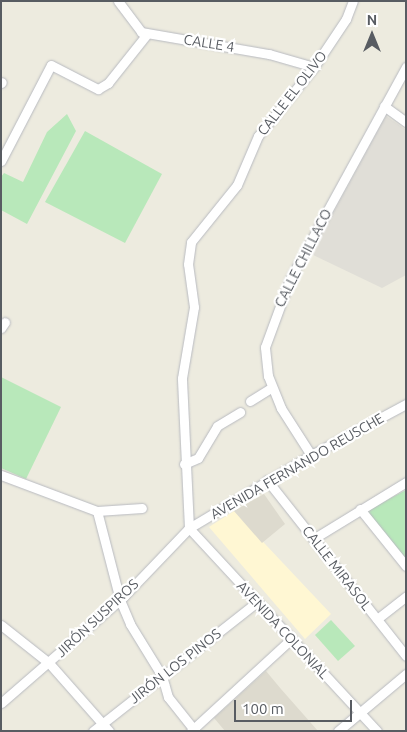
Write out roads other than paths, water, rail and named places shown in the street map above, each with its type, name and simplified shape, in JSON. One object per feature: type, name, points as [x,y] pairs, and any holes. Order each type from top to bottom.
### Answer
[{"type":"street","points":[[1,161],[51,65],[98,89],[104,87],[147,34],[141,32],[118,1]]},
{"type":"street","name":"CALLE EL OLIVO","points":[[188,528],[184,464],[182,362],[193,312],[188,264],[191,242],[237,185],[258,136],[314,67],[346,19],[353,1]]},
{"type":"street","name":"CALLE 4","points":[[147,34],[269,54],[314,67]]},
{"type":"street","name":"CALLE CHILLACO","points":[[311,455],[280,408],[272,387],[265,347],[278,307],[406,67]]},
{"type":"street","points":[[384,106],[406,122]]},
{"type":"street","points":[[250,401],[272,387]]},
{"type":"street","name":"AVENIDA FERNANDO REUSCHE","points":[[188,528],[267,480],[406,404]]},
{"type":"street","points":[[184,464],[198,458],[217,426],[240,412]]},
{"type":"street","points":[[1,475],[97,511],[142,508]]},
{"type":"street","name":"CALLE MIRASOL","points":[[267,480],[406,656]]},
{"type":"street","points":[[313,539],[406,482]]},
{"type":"street","points":[[360,509],[406,566]]},
{"type":"street","points":[[97,511],[120,600],[139,642],[162,676],[168,697],[193,730],[291,639]]},
{"type":"street","name":"JIRÓN SUSPIROS","points":[[1,703],[120,600],[188,528]]},
{"type":"street","name":"AVENIDA COLONIAL","points":[[188,528],[377,731]]},
{"type":"street","points":[[377,619],[406,596]]},
{"type":"street","name":"JIRÓN LOS PINOS","points":[[93,731],[256,602]]},
{"type":"street","points":[[1,625],[49,663],[109,731]]},
{"type":"street","points":[[338,731],[406,674]]}]
